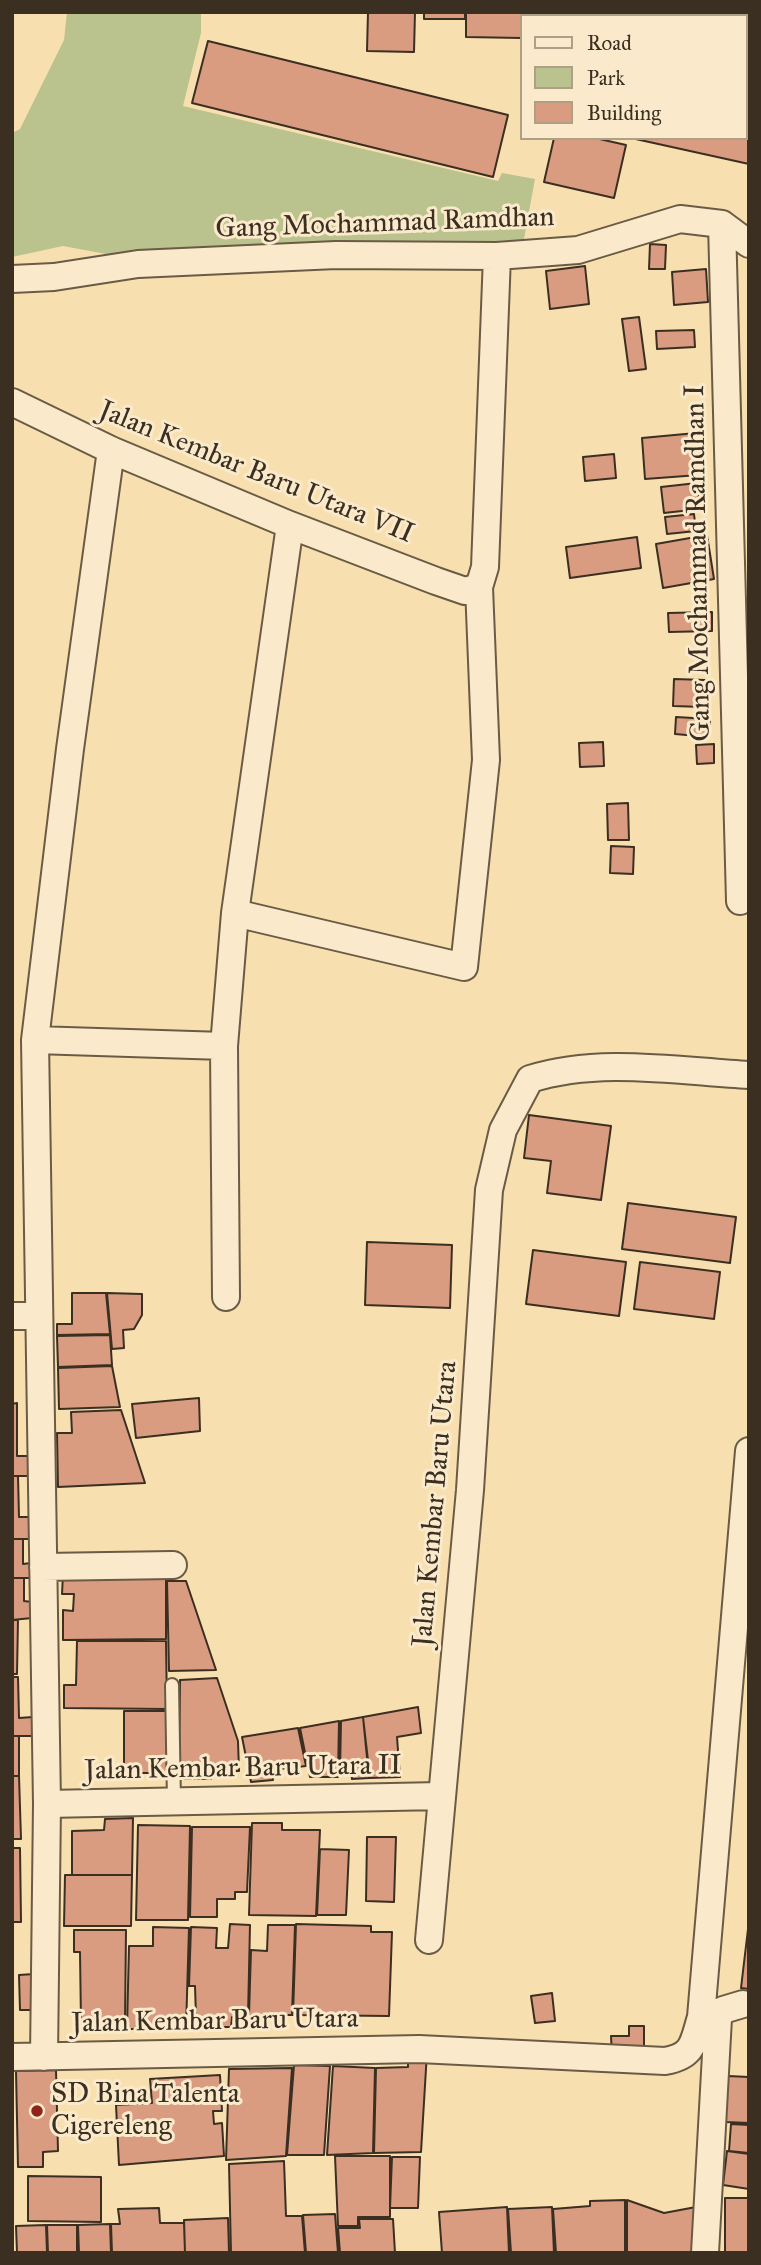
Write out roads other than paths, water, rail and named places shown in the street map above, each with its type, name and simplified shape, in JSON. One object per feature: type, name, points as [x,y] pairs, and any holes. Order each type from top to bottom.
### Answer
[{"type":"street","name":"Gang Mochammad Ramdhan","points":[[12,279],[54,277],[138,264],[336,255],[497,256],[578,250],[680,219],[722,224],[749,244]]},
{"type":"street","name":"Gang Mochammad Ramdhan I","points":[[722,224],[740,901]]},
{"type":"street","points":[[235,913],[464,967],[486,760],[479,587],[485,567],[497,256]]},
{"type":"street","name":"Jalan Kembar Baru Utara VII","points":[[12,402],[111,450],[290,525],[465,591],[479,587]]},
{"type":"street","points":[[44,2057],[47,1804],[43,1567],[25,1316],[35,1040],[70,749],[111,450]]},
{"type":"street","points":[[226,1297],[224,1046],[235,913],[290,525]]},
{"type":"street","points":[[35,1040],[224,1046]]},
{"type":"street","name":"Jalan Kembar Baru Utara","points":[[429,1940],[471,1477],[489,1190],[503,1130],[530,1079],[558,1070],[596,1066],[749,1075]]},
{"type":"street","name":"Jalan Kembar Baru Utara","points":[[12,2057],[419,2049],[665,2061],[680,2058],[690,2050],[701,2017],[749,1451]]},
{"type":"street","points":[[43,1567],[173,1565]]},
{"type":"street","name":"Jalan Kembar Baru Utara II","points":[[47,1804],[440,1796]]},
{"type":"street","points":[[705,2253],[718,2018],[723,2010],[743,2004]]},
{"type":"lane","points":[[172,1685],[174,1802]]},
{"type":"place","name":"SD Bina Talenta Cigereleng","points":[[37,2111]]}]
